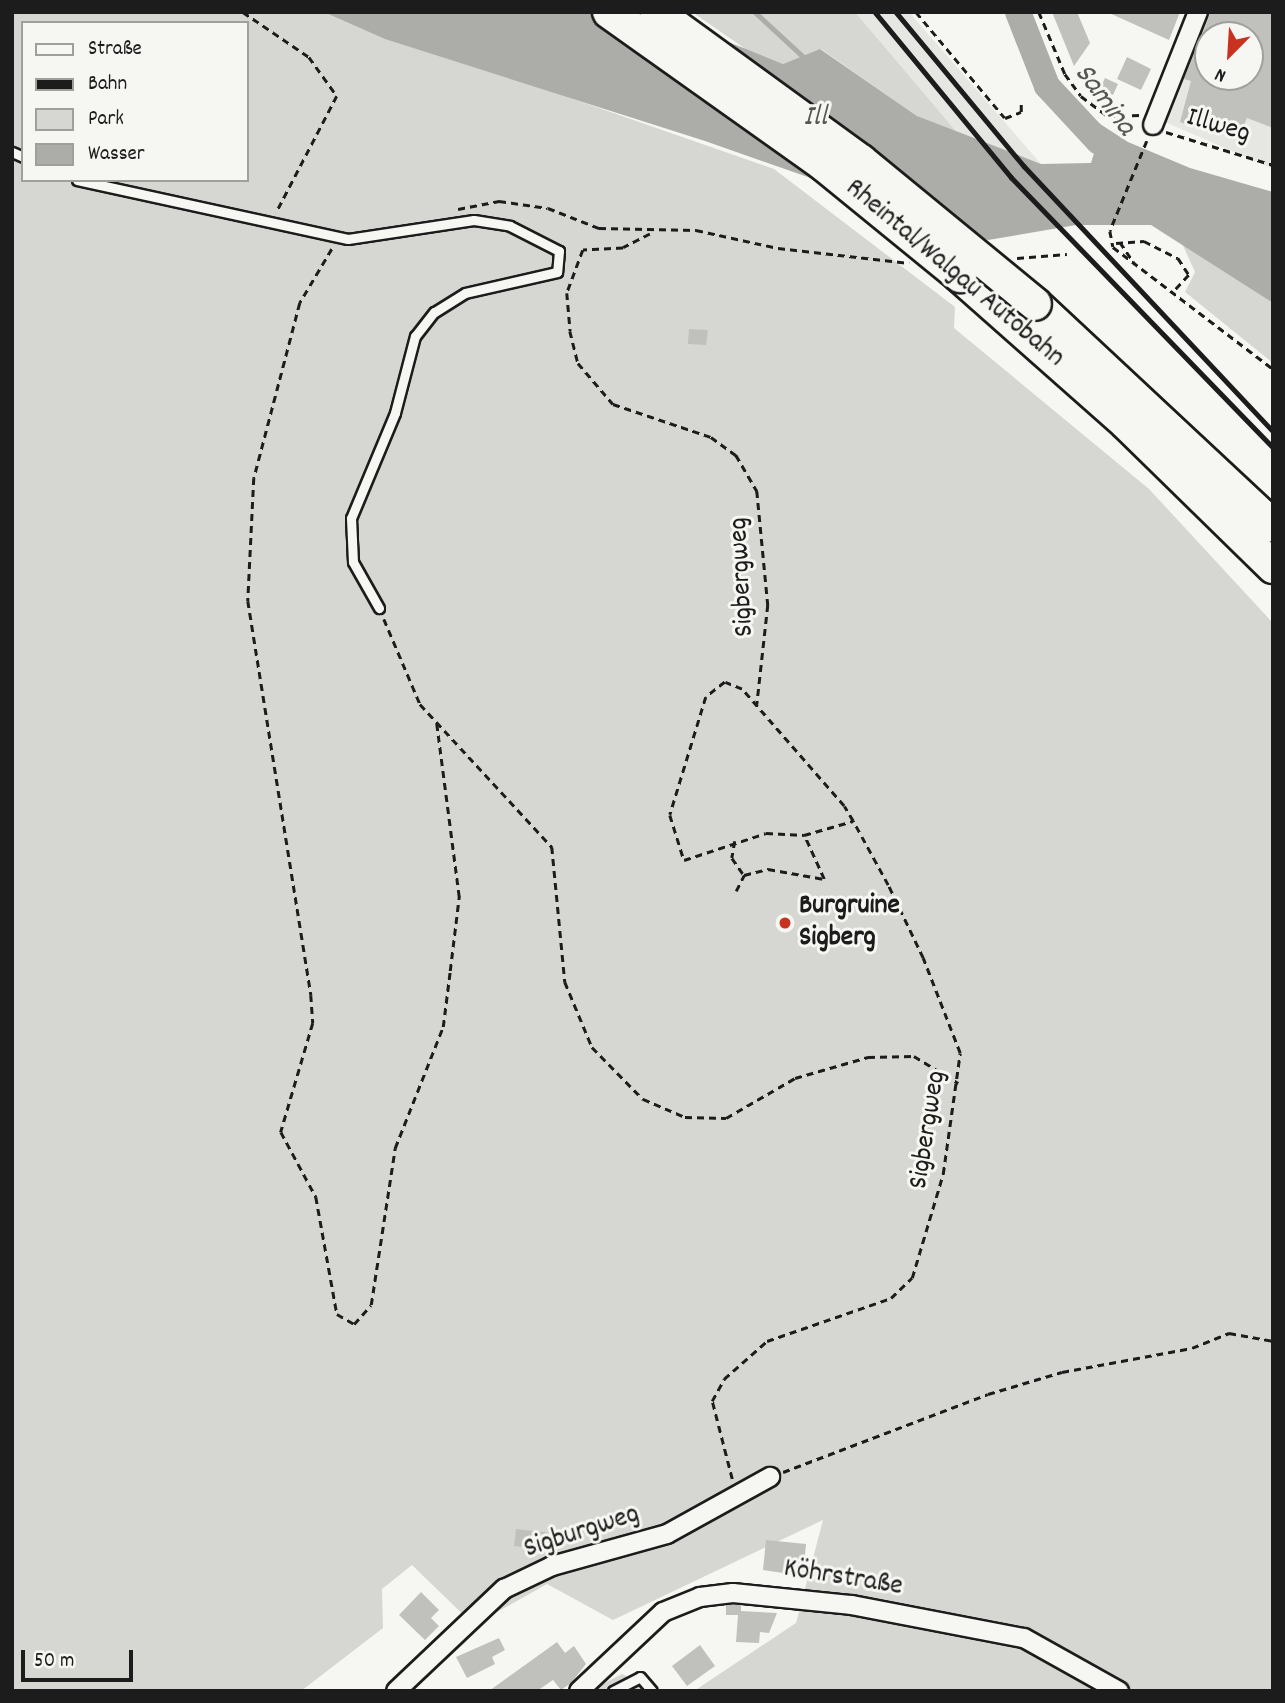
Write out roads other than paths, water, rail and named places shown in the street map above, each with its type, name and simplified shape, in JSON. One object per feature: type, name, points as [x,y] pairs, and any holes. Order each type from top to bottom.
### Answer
[{"type":"highway","name":"Rheintal/Walgau Autobahn","points":[[609,12],[824,165],[960,275],[1126,423],[1273,566]]},
{"type":"highway","name":"Rheintal/Walgau Autobahn","points":[[656,12],[861,161],[978,256],[1273,526]]},
{"type":"street","points":[[1152,128],[1198,12]]},
{"type":"street","name":"Sigburgweg","points":[[396,1691],[504,1589],[552,1566],[667,1534],[735,1493],[770,1477]]},
{"type":"street","name":"Köhrstraße","points":[[579,1691],[663,1612],[700,1597],[733,1593],[852,1605],[1024,1638],[1119,1691]]},
{"type":"lane","points":[[86,182],[270,225],[337,237],[474,220],[542,239],[559,251],[562,263],[544,279],[465,293],[434,312],[415,336],[395,413],[351,518],[352,562],[379,607]]},
{"type":"lane","points":[[613,1691],[640,1676],[652,1691]]},
{"type":"water","name":"Ill","points":[[324,12],[654,12],[783,64],[820,49],[917,116],[1041,164],[1091,163],[1095,150],[1075,125],[1083,113],[1128,142],[1190,168],[1273,192],[1273,303],[1151,225],[1076,225],[988,240],[705,141],[385,39]]},
{"type":"waterway","points":[[755,12],[806,59]]},
{"type":"waterway","name":"Samina","points":[[1018,12],[1047,86],[1099,142]]},
{"type":"railway","points":[[875,12],[1011,177],[1273,447]]},
{"type":"railway","points":[[896,12],[1024,166],[1273,431]]},
{"type":"place","name":"Burgruine Sigberg","points":[[785,923]]}]
